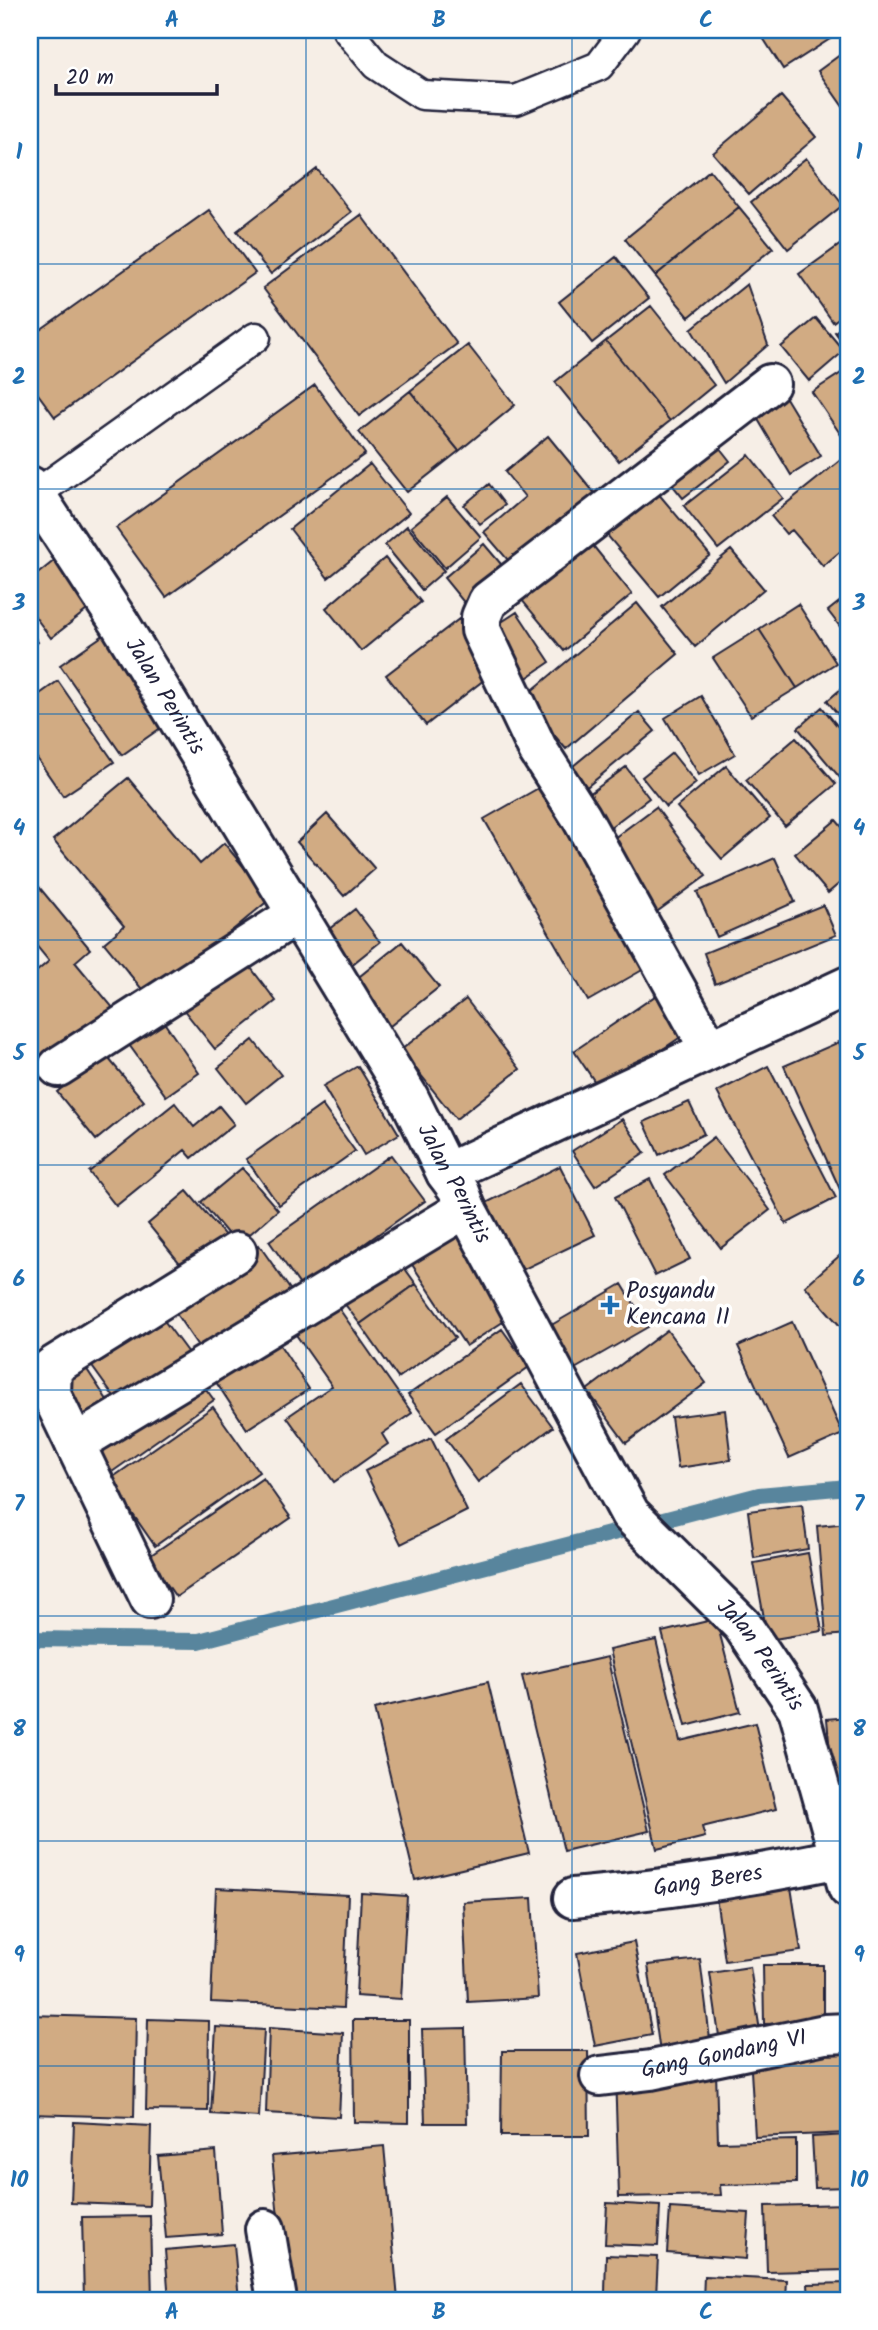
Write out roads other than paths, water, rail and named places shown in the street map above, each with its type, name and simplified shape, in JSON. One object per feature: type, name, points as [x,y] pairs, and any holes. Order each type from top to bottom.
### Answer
[{"type":"street","points":[[710,1050],[581,817],[538,750],[481,630],[481,618],[488,601],[769,384]]},
{"type":"street","name":"Jalan Perintis","points":[[33,490],[119,622],[409,1098],[446,1173],[460,1192],[466,1208],[630,1514],[742,1625],[798,1709],[845,1873]]},
{"type":"street","points":[[58,1067],[297,914]]},
{"type":"street","points":[[446,1173],[848,986]]},
{"type":"street","points":[[75,1444],[466,1208]]},
{"type":"street","points":[[150,1599],[51,1394],[52,1367],[237,1252]]},
{"type":"street","name":"Gang Beres","points":[[573,1898],[769,1872],[845,1873]]},
{"type":"street","name":"Gang Gondang VI","points":[[600,2076],[651,2070],[825,2034],[848,2033]]},
{"type":"street","points":[[265,2230],[277,2300]]},
{"type":"lane","points":[[347,30],[376,65],[422,95],[516,100],[599,66],[626,30]]},
{"type":"lane","points":[[33,490],[256,337]]},
{"type":"waterway","points":[[30,1639],[199,1641],[759,1495],[848,1487]]},
{"type":"place","name":"Posyandu Kencana II","points":[[610,1305]]}]
